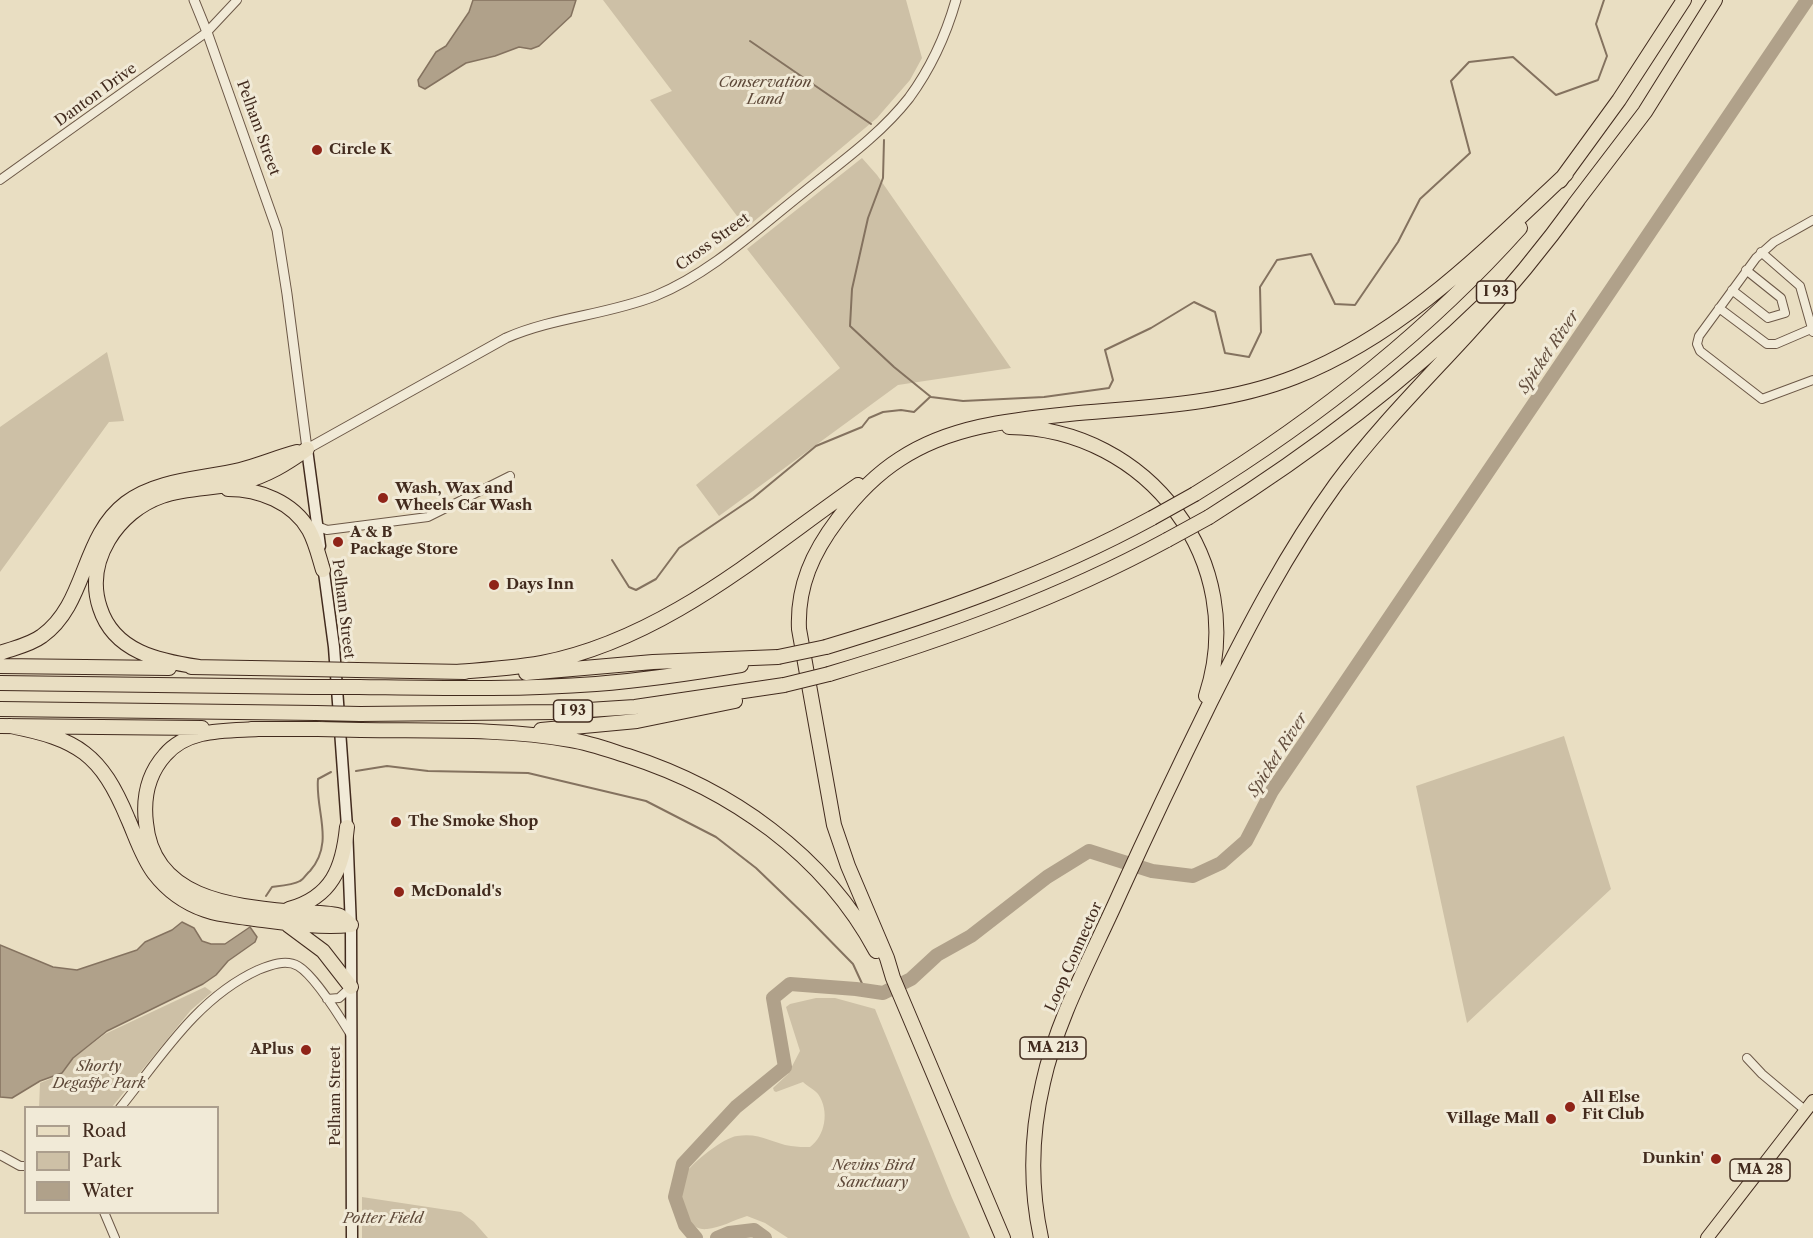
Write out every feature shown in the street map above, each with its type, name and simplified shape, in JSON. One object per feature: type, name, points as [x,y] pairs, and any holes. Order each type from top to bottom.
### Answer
[{"type":"highway","name":"I 93","points":[[0,683],[498,688],[594,684],[703,671],[826,647],[910,622],[966,602],[1085,552],[1195,494],[1264,450],[1328,404],[1399,347],[1478,273],[1566,174],[1619,100],[1684,0]]},
{"type":"highway","name":"I 93","points":[[0,709],[360,714],[546,712],[635,707],[784,685],[830,674],[991,621],[1083,582],[1209,517],[1321,442],[1418,366],[1498,290],[1578,200],[1645,112],[1715,0]]},
{"type":"highway","points":[[456,672],[543,663],[639,631],[694,600],[792,534],[856,486],[931,442],[995,422],[1232,396],[1267,387],[1316,369],[1372,338],[1438,290],[1566,174]]},
{"type":"highway","points":[[1193,738],[1255,612],[1294,546],[1326,499],[1388,420],[1539,253],[1578,200]]},
{"type":"highway","points":[[969,430],[1021,427],[1053,431],[1088,442],[1108,451],[1136,469],[1178,513],[1193,537],[1203,560],[1215,616],[1212,674],[1193,738]]},
{"type":"highway","points":[[199,667],[162,661],[148,656],[126,644],[105,622],[98,603],[96,583],[103,552],[113,533],[127,517],[144,504],[163,495],[211,489],[244,481],[282,468],[307,449]]},
{"type":"highway","points":[[0,653],[33,642],[55,625],[69,604],[97,538],[109,519],[127,502],[157,487],[243,469],[307,449]]},
{"type":"highway","points":[[891,465],[854,498],[818,548],[803,582],[799,619],[804,661],[834,825],[893,978]]},
{"type":"highway","points":[[211,489],[243,490],[263,495],[283,504],[299,517],[309,531],[323,570]]},
{"type":"highway","points":[[0,666],[543,672],[653,662],[778,657]]},
{"type":"highway","points":[[500,733],[602,726],[637,721],[714,706],[784,685]]},
{"type":"highway","points":[[5,726],[500,733],[572,740],[615,752],[679,775],[734,803],[765,824],[818,872],[856,918],[893,978],[1003,1238]]},
{"type":"highway","points":[[5,726],[52,736],[74,747],[95,762],[115,788],[147,862],[159,879],[176,895],[206,910],[351,925]]},
{"type":"highway","points":[[258,729],[198,734],[167,752],[148,784],[145,808],[147,830],[154,852],[174,880],[184,887],[216,900],[284,917],[323,951],[351,987]]},
{"type":"highway","name":"Loop Connector","points":[[1041,1238],[1034,1183],[1034,1152],[1035,1129],[1043,1082],[1059,1032],[1136,857],[1193,738]]},
{"type":"highway","points":[[284,917],[329,885],[343,857],[347,827]]},
{"type":"main road","name":"Pelham Street","points":[[307,449],[333,647],[347,827],[351,925],[352,1238]]},
{"type":"main road","name":"MA 28","points":[[1707,1238],[1809,1106]]},
{"type":"street","name":"Pelham Street","points":[[194,0],[276,230],[287,294],[307,449]]},
{"type":"street","name":"Danton Drive","points":[[0,180],[207,32],[237,0]]},
{"type":"street","name":"Cross Street","points":[[307,449],[506,338],[536,327],[601,313],[649,298],[686,281],[715,262],[855,151],[890,119],[925,74],[947,30],[956,0]]},
{"type":"street","points":[[1813,220],[1782,236],[1761,252],[1699,336],[1697,344],[1700,351],[1762,399],[1813,380]]},
{"type":"street","points":[[1719,308],[1767,344],[1776,344],[1812,331],[1800,286],[1761,252]]},
{"type":"street","points":[[1732,290],[1768,318],[1785,313],[1781,298],[1746,270]]},
{"type":"street","points":[[317,526],[327,530],[428,517],[510,476]]},
{"type":"street","points":[[121,1106],[199,1011],[217,995],[253,973],[275,964],[292,964],[304,971],[327,999],[351,1035]]},
{"type":"street","points":[[327,999],[339,998],[351,987]]},
{"type":"street","points":[[1747,1058],[1762,1074],[1809,1106]]},
{"type":"street","points":[[0,1155],[24,1166]]},
{"type":"street","points":[[105,1214],[115,1238]]},
{"type":"green space","name":"Conservation Land","points":[[603,0],[906,0],[922,58],[910,80],[877,118],[746,228],[650,100],[672,91]]},
{"type":"green space","points":[[862,158],[877,175],[1011,368],[898,385],[719,516],[696,485],[840,368],[747,249]]},
{"type":"green space","points":[[107,352],[124,421],[109,422],[0,572],[0,427]]},
{"type":"green space","points":[[1564,736],[1611,889],[1467,1023],[1416,786]]},
{"type":"green space","name":"Shorty Degaspe Park","points":[[205,987],[212,992],[191,1010],[113,1106],[39,1106],[40,1083],[62,1074],[73,1058],[105,1034]]},
{"type":"green space","name":"Nevins Bird Sanctuary","points":[[816,998],[835,998],[875,1009],[970,1238],[788,1238],[765,1223],[747,1216],[707,1229],[692,1224],[687,1217],[681,1199],[682,1181],[685,1174],[701,1157],[724,1141],[737,1136],[752,1135],[784,1145],[810,1147],[819,1136],[825,1115],[817,1092],[803,1082],[776,1092],[773,1088],[788,1074],[800,1051],[786,1007]]},
{"type":"green space","name":"Potter Field","points":[[362,1197],[461,1212],[474,1222],[488,1238],[362,1238]]},
{"type":"water","points":[[473,0],[576,0],[571,16],[539,46],[531,49],[519,47],[466,63],[425,89],[419,86],[418,80],[436,52],[446,46],[469,12]]},
{"type":"water","points":[[182,922],[194,928],[202,941],[211,944],[225,944],[250,927],[257,937],[255,942],[228,961],[216,975],[203,984],[107,1031],[73,1058],[62,1073],[40,1081],[12,1098],[0,1097],[0,945],[53,967],[77,970],[137,950],[145,942],[172,930]]},
{"type":"waterway","points":[[884,140],[883,178],[868,218],[852,289],[850,326],[894,367],[931,397],[963,401],[1044,397],[1109,388],[1113,380],[1105,350],[1151,328],[1194,302],[1215,312],[1225,353],[1249,357],[1261,332],[1260,287],[1277,260],[1311,254],[1335,304],[1355,305],[1398,242],[1420,199],[1470,153],[1451,81],[1469,62],[1513,57],[1556,95],[1598,80],[1607,56],[1596,24],[1604,0]]},
{"type":"waterway","name":"Spicket River","points":[[696,1238],[685,1225],[675,1197],[683,1164],[736,1107],[785,1067],[773,998],[790,984],[883,993],[911,979],[937,955],[971,936],[1047,877],[1089,851],[1152,871],[1193,876],[1221,863],[1246,841],[1272,791],[1807,0]]},
{"type":"waterway","points":[[750,41],[871,124]]},
{"type":"waterway","points":[[612,560],[629,587],[636,590],[656,579],[679,548],[753,498],[816,446],[862,427],[869,418],[883,412],[901,410],[914,412],[930,397]]},
{"type":"waterway","points":[[356,771],[387,766],[428,771],[528,773],[646,801],[716,837],[756,868],[853,964],[865,990]]},
{"type":"waterway","points":[[266,896],[272,887],[301,880],[317,860],[323,838],[318,779],[331,772]]},
{"type":"waterway","name":"Spicket River","points":[[717,1238],[729,1233],[754,1230],[765,1238]]},
{"type":"place","name":"Circle K","points":[[317,150]]},
{"type":"place","name":"Wash, Wax and Wheels Car Wash","points":[[383,498]]},
{"type":"place","name":"A & B Package Store","points":[[338,542]]},
{"type":"place","name":"Days Inn","points":[[494,585]]},
{"type":"place","name":"The Smoke Shop","points":[[396,822]]},
{"type":"place","name":"McDonald's","points":[[399,892]]},
{"type":"place","name":"APlus","points":[[306,1050]]},
{"type":"place","name":"All Else Fit Club","points":[[1570,1107]]},
{"type":"place","name":"Village Mall","points":[[1551,1119]]},
{"type":"place","name":"Dunkin'","points":[[1716,1159]]}]
